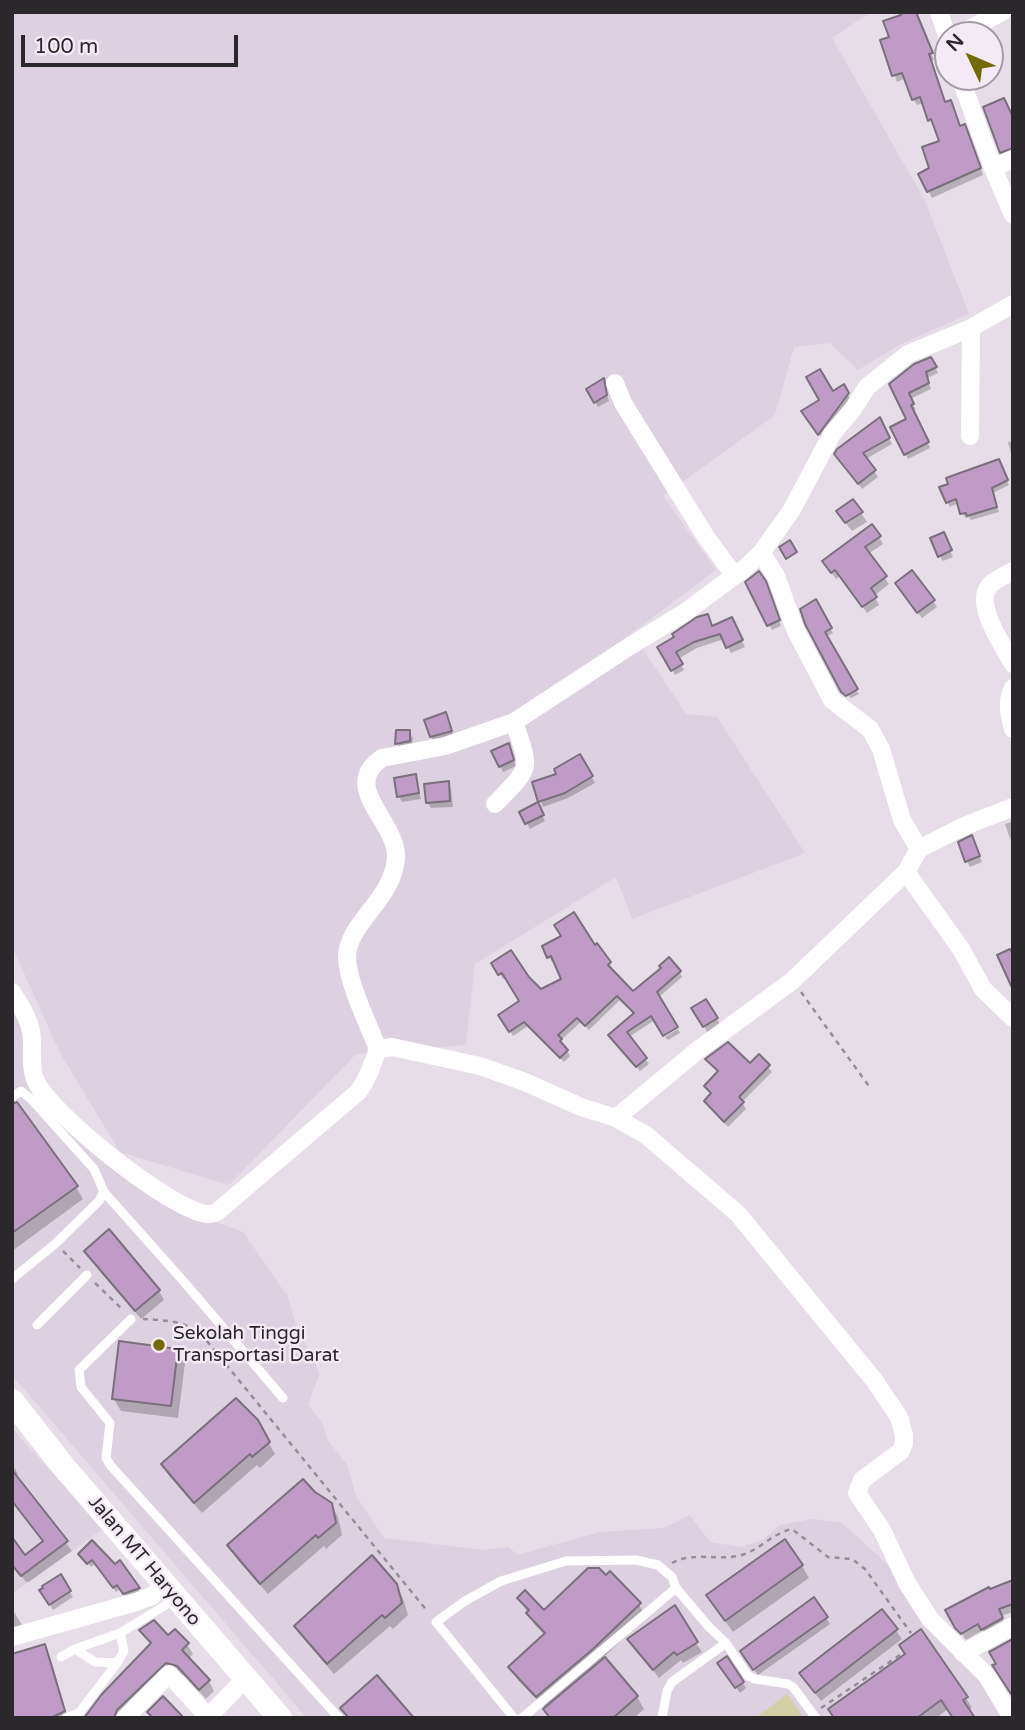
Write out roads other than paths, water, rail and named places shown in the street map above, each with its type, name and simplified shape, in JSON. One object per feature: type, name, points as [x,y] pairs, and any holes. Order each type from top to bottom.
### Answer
[{"type":"main road","name":"Jalan MT Haryono","points":[[12,1401],[63,1466],[280,1718]]},
{"type":"street","points":[[985,21],[1002,12]]},
{"type":"street","points":[[965,91],[1013,215]]},
{"type":"street","points":[[993,168],[1013,159]]},
{"type":"street","points":[[12,992],[31,1030],[35,1079],[43,1092],[100,1149],[146,1183],[197,1211],[208,1214],[217,1212],[358,1092],[365,1083],[378,1049],[361,1008],[347,959],[351,940],[385,892],[396,858],[393,837],[367,792],[368,773],[374,764],[382,758],[445,746],[514,722],[684,613],[761,553],[791,511],[832,434],[867,387],[908,354],[971,328],[1013,304]]},
{"type":"street","points":[[970,436],[971,328]]},
{"type":"street","points":[[615,383],[623,403],[706,537],[734,575]]},
{"type":"street","points":[[761,553],[776,576],[795,629],[832,700],[870,729],[881,749],[902,820],[919,849]]},
{"type":"street","points":[[1013,571],[989,586],[985,596],[986,613],[1013,664]]},
{"type":"street","points":[[1013,688],[1008,696],[1013,729]]},
{"type":"street","points":[[495,804],[518,782],[527,767],[527,757],[514,722]]},
{"type":"street","points":[[616,1118],[698,1050],[792,981],[906,872],[919,849],[962,827],[1013,807]]},
{"type":"street","points":[[906,872],[961,949],[983,989],[1013,1018]]},
{"type":"street","points":[[378,1049],[392,1047],[480,1066],[525,1082],[581,1107],[616,1118],[646,1135],[738,1214],[888,1398],[900,1417],[904,1443],[901,1451],[862,1480],[857,1493],[882,1530],[907,1583],[930,1619],[987,1676],[1011,1713]]},
{"type":"street","points":[[12,1637],[171,1591]]},
{"type":"street","points":[[963,1653],[1013,1626]]},
{"type":"street","points":[[125,1718],[169,1674],[208,1717],[245,1679]]},
{"type":"lane","points":[[12,1097],[21,1091],[31,1099],[94,1169],[104,1192],[283,1398]]},
{"type":"lane","points":[[12,1279],[55,1244],[99,1201],[104,1192]]},
{"type":"lane","points":[[37,1325],[87,1275]]},
{"type":"lane","points":[[131,1319],[79,1370],[81,1387],[110,1423],[106,1458],[339,1718]]},
{"type":"lane","points":[[514,1718],[436,1622],[465,1601],[501,1581],[566,1560],[636,1560],[658,1564],[672,1577],[676,1587],[709,1627],[726,1643],[748,1676],[788,1684],[814,1715]]},
{"type":"lane","points":[[522,1718],[676,1587]]},
{"type":"lane","points":[[61,1657],[75,1649],[120,1633],[171,1591]]},
{"type":"lane","points":[[66,1718],[79,1713],[117,1663],[124,1651],[120,1633]]},
{"type":"lane","points":[[662,1718],[667,1690],[672,1682],[726,1643]]},
{"type":"lane","points":[[75,1649],[95,1662],[117,1663]]},
{"type":"place","name":"Sekolah Tinggi Transportasi Darat","points":[[159,1345]]}]
